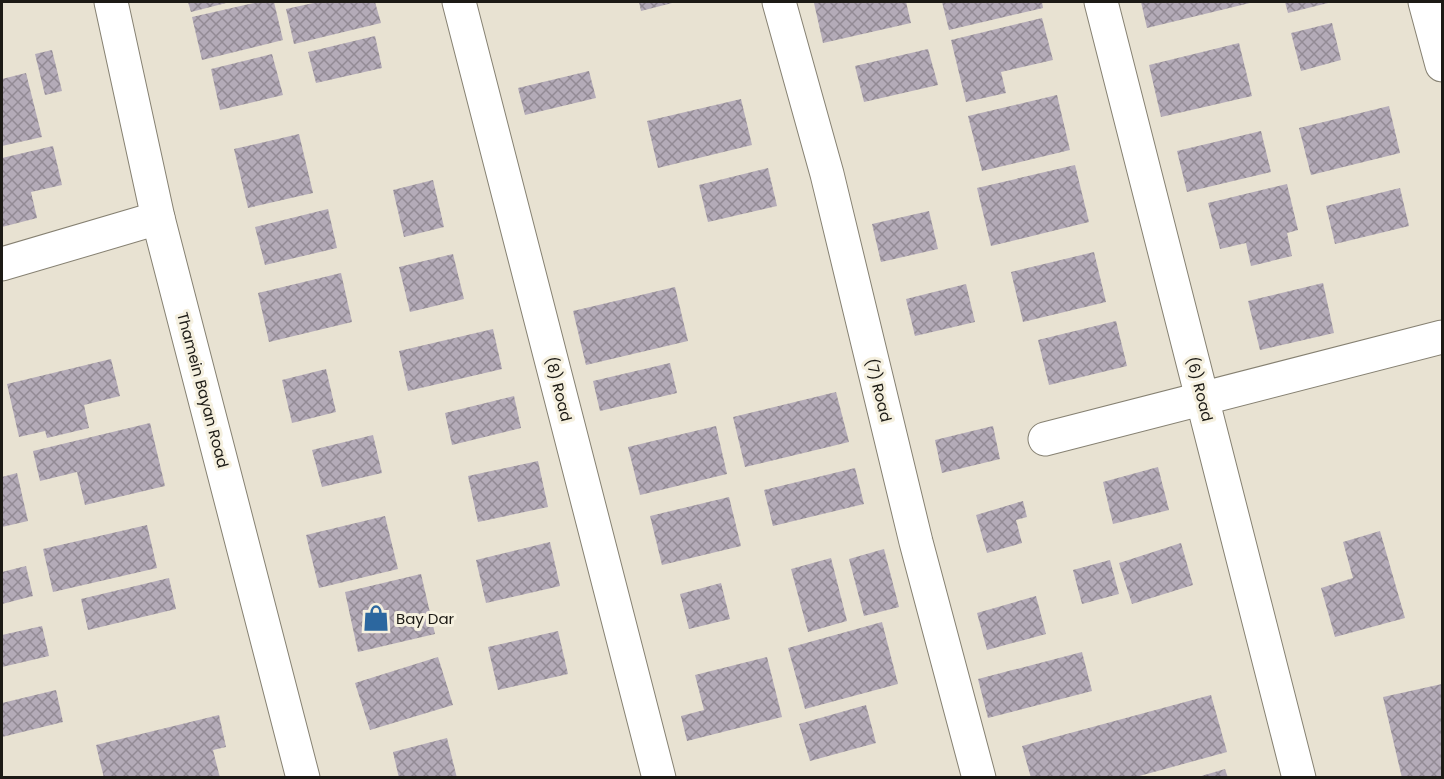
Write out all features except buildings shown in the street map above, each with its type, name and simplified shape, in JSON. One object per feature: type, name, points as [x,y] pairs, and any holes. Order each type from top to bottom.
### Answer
[{"type":"street","name":"Thamein Bayan Road","points":[[111,2],[158,218],[303,777]]},
{"type":"street","name":"(8) Road","points":[[459,2],[659,777]]},
{"type":"street","name":"(7) Road","points":[[779,2],[827,174],[916,542],[979,777]]},
{"type":"street","name":"(6) Road","points":[[1101,2],[1299,777]]},
{"type":"street","points":[[1425,2],[1443,65]]},
{"type":"street","points":[[2,264],[158,218]]},
{"type":"street","points":[[1045,439],[1443,337]]},
{"type":"place","name":"Bay Dar","points":[[376,618]]}]
